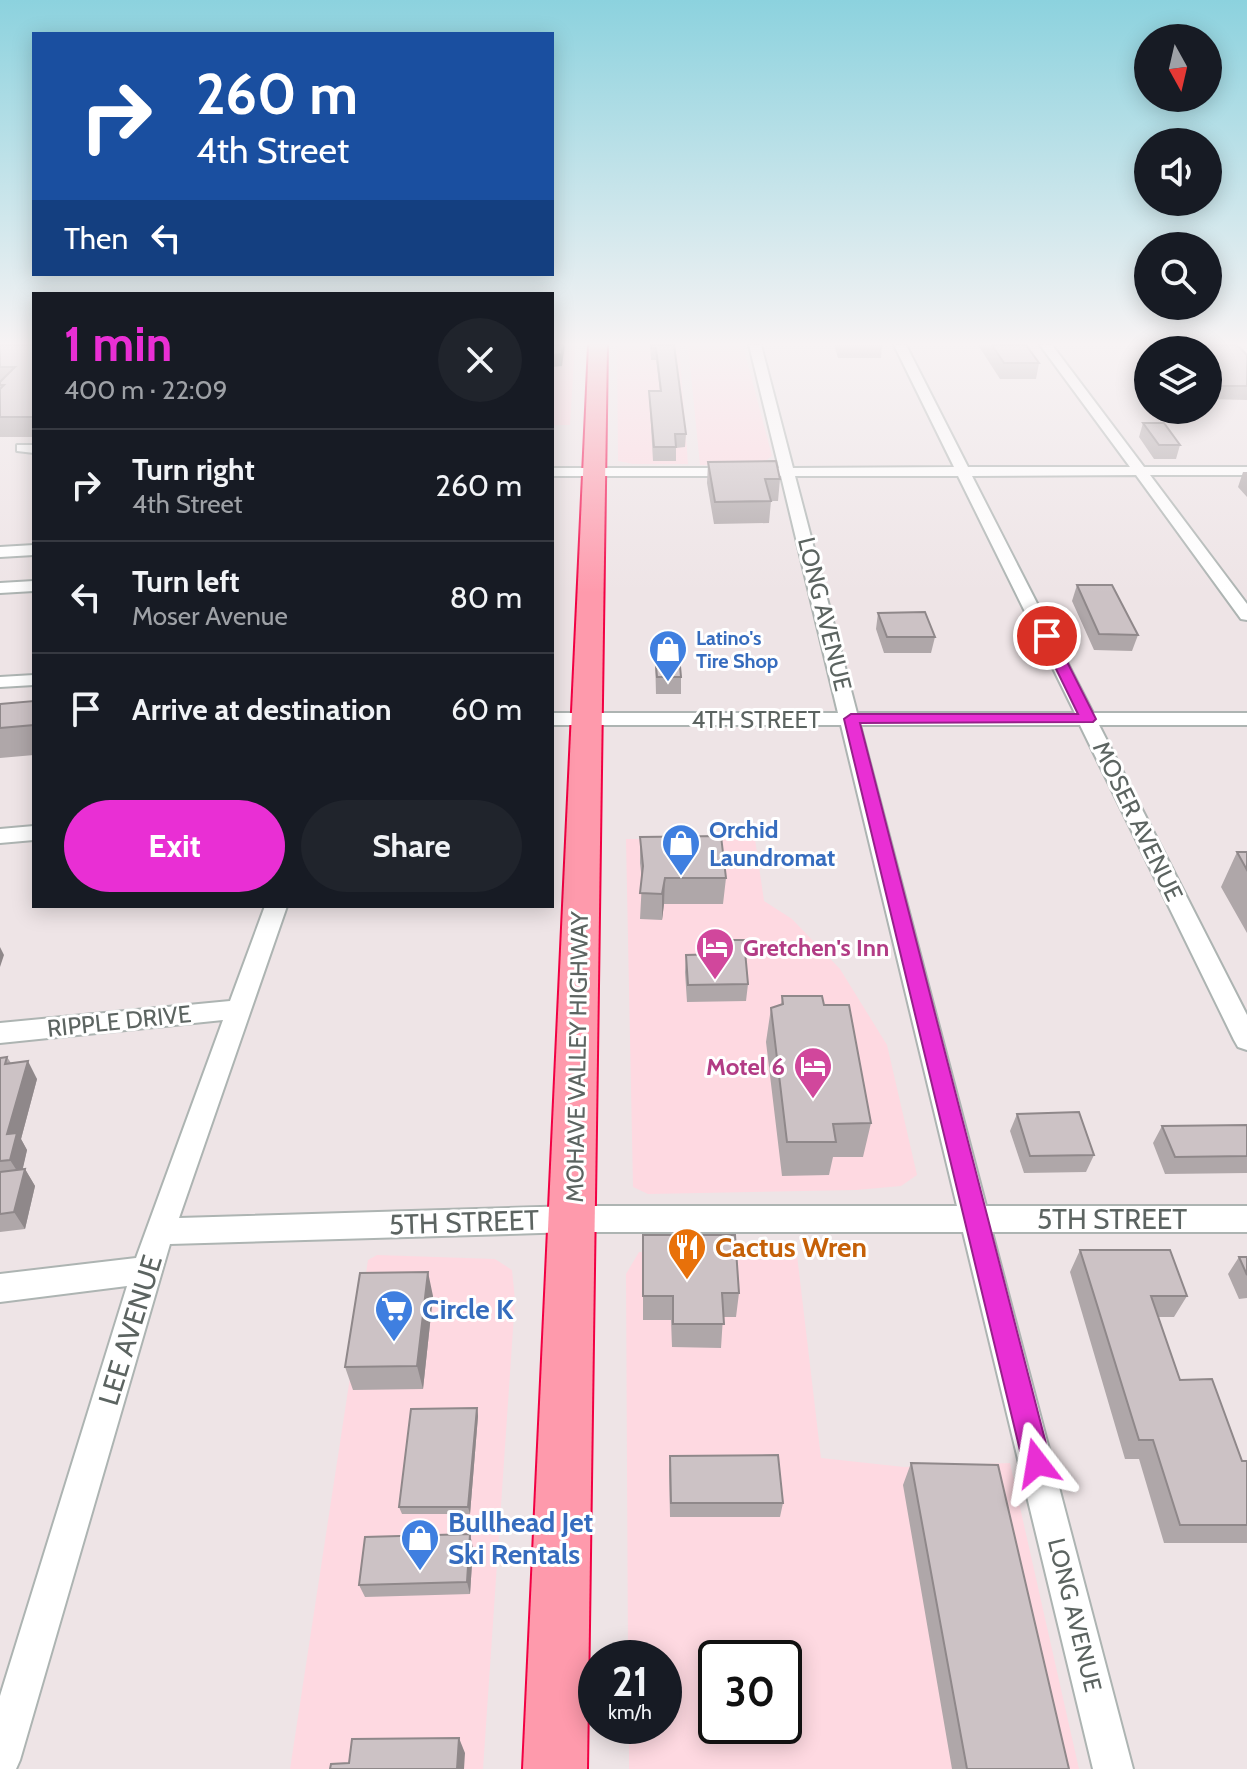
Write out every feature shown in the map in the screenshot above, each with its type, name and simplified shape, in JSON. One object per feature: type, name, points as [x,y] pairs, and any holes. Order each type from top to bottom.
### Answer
[{"type":"highway","name":"MOHAVE VALLEY HIGHWAY","points":[[555,1769],[573,1219],[569,719],[594,472],[595,428]]},
{"type":"street","name":"LONG AVENUE","points":[[776,428],[1113,1769]]},
{"type":"street","name":"MOSER AVENUE","points":[[943,428],[1247,1040]]},
{"type":"street","points":[[1108,428],[1247,615]]},
{"type":"street","points":[[554,472],[1247,471]]},
{"type":"street","points":[[0,552],[32,550]]},
{"type":"street","points":[[0,588],[32,586]]},
{"type":"street","points":[[0,682],[32,680]]},
{"type":"street","name":"4TH STREET","points":[[569,719],[1247,719]]},
{"type":"street","points":[[0,836],[32,833]]},
{"type":"street","name":"LEE AVENUE","points":[[0,1760],[147,1270],[275,908]]},
{"type":"street","name":"RIPPLE DRIVE","points":[[0,1033],[239,1009]]},
{"type":"street","name":"5TH STREET","points":[[161,1231],[573,1219],[1247,1219]]},
{"type":"street","points":[[0,1288],[147,1270]]},
{"type":"shaded area","points":[[618,428],[685,428],[688,464],[618,461]]},
{"type":"shaded area","points":[[696,428],[765,428],[772,456],[761,464],[700,465]]},
{"type":"shaded area","points":[[626,839],[755,839],[764,901],[792,919],[840,969],[887,1045],[917,1175],[901,1186],[856,1190],[648,1194],[633,1187]]},
{"type":"shaded area","points":[[639,1252],[797,1255],[821,1458],[904,1467],[1010,1463],[1079,1769],[629,1769],[629,1744],[682,1744],[682,1640],[628,1640],[626,1274]]},
{"type":"shaded area","points":[[377,1255],[495,1259],[512,1270],[515,1300],[483,1769],[290,1769],[368,1260]]},
{"type":"building","points":[[652,428],[685,428],[686,434],[675,434],[676,447],[654,447]]},
{"type":"building","points":[[1146,428],[1167,428],[1180,445],[1159,445]]},
{"type":"building","points":[[776,461],[780,479],[765,479],[771,501],[715,502],[708,462]]},
{"type":"building","points":[[1077,585],[1112,585],[1138,635],[1099,634]]},
{"type":"building","points":[[925,612],[935,637],[887,637],[878,613]]},
{"type":"building","points":[[655,655],[679,655],[681,677],[657,677]]},
{"type":"building","points":[[32,701],[32,725],[0,728],[0,704]]},
{"type":"building","points":[[721,836],[726,878],[665,878],[662,894],[640,893],[643,866],[640,837]]},
{"type":"building","points":[[1237,852],[1247,852],[1247,870]]},
{"type":"building","points":[[721,940],[744,940],[748,984],[688,985],[686,955],[722,954]]},
{"type":"building","name":"Motel 6","points":[[782,996],[822,996],[824,1005],[849,1005],[871,1123],[833,1124],[836,1142],[787,1142],[771,1008],[783,1004]]},
{"type":"building","points":[[7,1057],[5,1064],[28,1061],[7,1134],[17,1133],[10,1160],[0,1161],[0,1058]]},
{"type":"building","points":[[1079,1112],[1094,1155],[1030,1156],[1017,1114]]},
{"type":"building","points":[[1247,1125],[1247,1156],[1175,1157],[1162,1126]]},
{"type":"building","points":[[25,1169],[14,1212],[0,1214],[0,1172]]},
{"type":"building","points":[[643,1235],[735,1235],[739,1293],[722,1293],[724,1324],[673,1324],[673,1296],[643,1296]]},
{"type":"building","points":[[1080,1250],[1170,1250],[1187,1296],[1151,1296],[1180,1380],[1212,1379],[1242,1461],[1247,1461],[1247,1525],[1180,1525],[1153,1440],[1139,1440]]},
{"type":"building","points":[[1239,1257],[1247,1257],[1247,1275]]},
{"type":"building","name":"Circle K","points":[[428,1272],[417,1366],[345,1367],[360,1273]]},
{"type":"building","points":[[477,1408],[468,1507],[399,1507],[411,1409]]},
{"type":"building","points":[[778,1455],[783,1503],[671,1503],[670,1456]]},
{"type":"building","points":[[911,1463],[998,1465],[1069,1769],[967,1769]]},
{"type":"building","name":"Bullhead Jet Ski Rentals","points":[[470,1534],[467,1582],[359,1585],[365,1537]]},
{"type":"building","points":[[459,1738],[457,1769],[330,1769],[331,1764],[349,1763],[352,1739]]},
{"type":"place","name":"Latino's Tire Shop","points":[[668,683]]},
{"type":"place","name":"Orchid Laundromat","points":[[681,877]]},
{"type":"place","name":"Gretchen's Inn","points":[[715,981]]},
{"type":"place","name":"Motel 6","points":[[813,1100]]},
{"type":"place","name":"Cactus Wren","points":[[687,1281]]},
{"type":"place","name":"Circle K","points":[[394,1343]]},
{"type":"place","name":"Bullhead Jet Ski Rentals","points":[[420,1572]]},
{"type":"route","points":[[1037,1463],[851,719],[1088,719],[1047,636]]}]
